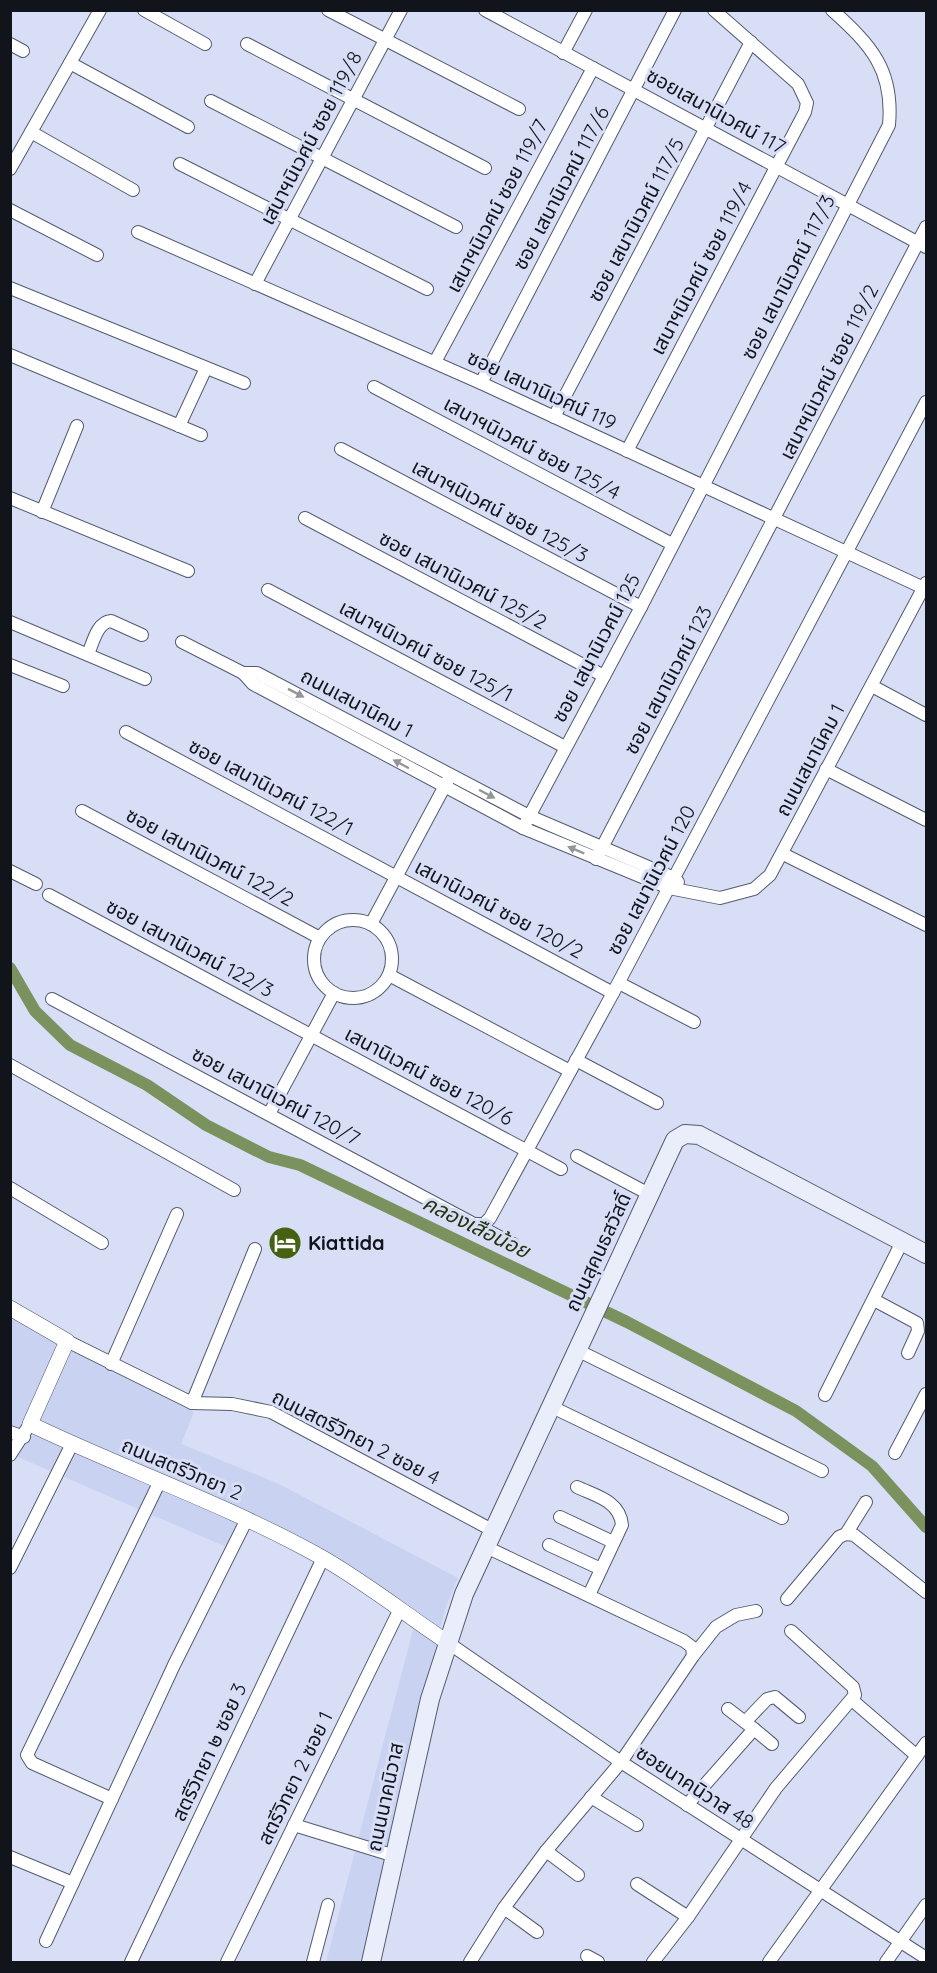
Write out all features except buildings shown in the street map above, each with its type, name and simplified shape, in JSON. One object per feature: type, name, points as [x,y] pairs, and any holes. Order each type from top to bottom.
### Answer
[{"type":"main road","name":"ถนนสุคนธสวัสดิ์","points":[[447,1642],[488,1538],[675,1140],[680,1136],[693,1133],[927,1254]]},
{"type":"main road","name":"ถนนนาคนิวาส","points":[[371,1962],[430,1699],[447,1642]]},
{"type":"street","points":[[10,169],[100,10]]},
{"type":"street","points":[[144,10],[205,44]]},
{"type":"street","points":[[328,10],[519,109]]},
{"type":"street","name":"เสนาฯนิเวศน์ ซอย 119/8","points":[[255,284],[401,10]]},
{"type":"street","points":[[563,53],[586,10]]},
{"type":"street","name":"ซอย เสนานิเวศน์ 117/6","points":[[481,383],[675,10]]},
{"type":"street","points":[[714,10],[751,42]]},
{"type":"street","name":"ซอย เสนานิเวศน์ 117/3","points":[[702,486],[889,125],[891,100],[888,82],[877,58],[852,28],[832,10]]},
{"type":"street","name":"ซอยเสนานิเวศน์ 117","points":[[490,12],[563,53],[635,88],[706,129],[848,203],[922,245]]},
{"type":"street","name":"เสนาฯนิเวศน์ ซอย 119/4","points":[[627,451],[805,112],[807,102],[798,84],[751,42]]},
{"type":"street","name":"ซอย เสนานิเวศน์ 117/5","points":[[554,417],[751,42]]},
{"type":"street","points":[[10,44],[23,51]]},
{"type":"street","points":[[247,44],[485,168]]},
{"type":"street","points":[[70,63],[188,127]]},
{"type":"street","name":"เสนาฯนิเวศน์ ซอย 119/7","points":[[435,362],[593,68]]},
{"type":"street","points":[[210,101],[456,227]]},
{"type":"street","points":[[31,132],[133,190]]},
{"type":"street","points":[[180,164],[427,288]]},
{"type":"street","points":[[10,210],[97,255]]},
{"type":"street","name":"เสนาฯนิเวศน์ ซอย 119/2","points":[[775,519],[922,245],[927,227]]},
{"type":"street","name":"ซอย เสนานิเวศน์ 119","points":[[138,232],[435,362],[926,587]]},
{"type":"street","points":[[10,288],[244,383]]},
{"type":"street","points":[[10,355],[201,435]]},
{"type":"street","points":[[179,426],[206,368]]},
{"type":"street","name":"เสนาฯนิเวศน์ ซอย 125/4","points":[[374,387],[672,544]]},
{"type":"street","name":"ซอย เสนานิเวศน์ 120","points":[[479,1224],[490,1218],[616,988],[927,402]]},
{"type":"street","points":[[42,512],[76,426]]},
{"type":"street","name":"เสนาฯนิเวศน์ ซอย 125/3","points":[[342,449],[641,607]]},
{"type":"street","name":"ซอย เสนานิเวศน์ 125","points":[[526,822],[641,607],[702,486]]},
{"type":"street","points":[[10,498],[188,571]]},
{"type":"street","name":"ซอย เสนานิเวศน์ 125/2","points":[[305,518],[604,676]]},
{"type":"street","name":"ซอย เสนานิเวศน์ 123","points":[[599,853],[775,519]]},
{"type":"street","name":"ถนนเสนานิคม 1","points":[[182,642],[243,673],[252,684],[526,822],[672,883],[686,891],[720,897],[748,891],[764,883],[783,854],[826,769],[926,587]]},
{"type":"street","name":"เสนาฯนิเวศน์ ซอย 125/1","points":[[268,590],[566,747]]},
{"type":"street","points":[[88,654],[101,625],[106,621],[111,621],[142,635]]},
{"type":"street","points":[[10,622],[145,679]]},
{"type":"street","points":[[10,665],[63,686]]},
{"type":"street","points":[[872,686],[927,715]]},
{"type":"street","name":"ซอย เสนานิเวศน์ 122/1","points":[[126,732],[397,877]]},
{"type":"street","points":[[826,769],[927,819]]},
{"type":"street","points":[[371,924],[447,781]]},
{"type":"street","name":"ซอย เสนานิเวศน์ 122/2","points":[[82,811],[320,938]]},
{"type":"street","points":[[783,854],[927,925]]},
{"type":"street","points":[[10,871],[36,884]]},
{"type":"street","name":"เสนานิเวศน์ ซอย 120/2","points":[[397,877],[616,988],[694,1023]]},
{"type":"street","name":"ซอย เสนานิเวศน์ 122/3","points":[[49,895],[312,1036]]},
{"type":"street","points":[[360,921],[371,924],[388,941],[392,952],[389,975],[375,991],[365,996],[344,997],[334,993],[317,973],[314,955],[320,938],[337,923],[360,921]]},
{"type":"street","points":[[389,975],[573,1065],[657,1103]]},
{"type":"street","points":[[269,1114],[334,993]]},
{"type":"street","name":"ซอย เสนานิเวศน์ 120/7","points":[[52,999],[513,1244]]},
{"type":"street","name":"เสนานิเวศน์ ซอย 120/6","points":[[312,1036],[561,1169]]},
{"type":"street","points":[[10,1065],[234,1190]]},
{"type":"street","points":[[577,1156],[649,1194]]},
{"type":"street","points":[[10,1188],[102,1243]]},
{"type":"street","points":[[111,1364],[177,1214]]},
{"type":"street","points":[[825,1395],[902,1242]]},
{"type":"street","points":[[192,1402],[255,1249]]},
{"type":"street","points":[[874,1300],[917,1323],[918,1330],[908,1353]]},
{"type":"street","points":[[10,1308],[67,1341],[27,1431],[10,1455]]},
{"type":"street","name":"ถนนสตรีวิทยา 2 ซอย 4","points":[[67,1341],[192,1402],[231,1404],[271,1412],[589,1595],[684,1641],[692,1647],[693,1656]]},
{"type":"street","points":[[576,1350],[822,1471]]},
{"type":"street","points":[[895,1453],[927,1394]]},
{"type":"street","points":[[550,1406],[782,1518]]},
{"type":"street","points":[[10,1432],[27,1431]]},
{"type":"street","name":"ถนนสตรีวิทยา 2","points":[[27,1431],[72,1444],[247,1519],[323,1558],[447,1642]]},
{"type":"street","points":[[10,1568],[72,1444]]},
{"type":"street","points":[[111,1799],[32,1763],[27,1755],[159,1483]]},
{"type":"street","points":[[577,1487],[618,1508],[622,1524],[589,1595]]},
{"type":"street","points":[[846,1534],[866,1502]]},
{"type":"street","points":[[560,1517],[613,1542]]},
{"type":"street","points":[[46,1941],[174,1665],[247,1519]]},
{"type":"street","points":[[787,1599],[839,1537],[846,1534],[854,1535],[927,1592]]},
{"type":"street","points":[[549,1545],[601,1569]]},
{"type":"street","name":"สตรีวิทยา ๒ ซอย 3","points":[[131,1962],[323,1558]]},
{"type":"street","name":"สตรีวิทยา 2 ซอย 1","points":[[227,1962],[399,1611]]},
{"type":"street","points":[[470,1962],[504,1908],[546,1851],[621,1762],[693,1656],[722,1623],[736,1615],[756,1611]]},
{"type":"street","points":[[652,1962],[688,1917],[776,1788],[855,1695],[853,1687],[791,1631]]},
{"type":"street","name":"ซอยนาคนิวาส 48","points":[[447,1642],[621,1762],[927,1958]]},
{"type":"street","points":[[687,1805],[750,1726],[767,1699],[775,1697],[798,1717]]},
{"type":"street","points":[[852,1701],[916,1756]]},
{"type":"street","points":[[728,1709],[772,1744]]},
{"type":"street","points":[[769,1962],[927,1743]]},
{"type":"street","points":[[591,1797],[637,1825]]},
{"type":"street","points":[[294,1825],[395,1856]]},
{"type":"street","points":[[546,1851],[578,1875]]},
{"type":"street","points":[[10,1857],[73,1883]]},
{"type":"street","points":[[638,1884],[688,1917]]},
{"type":"street","points":[[313,1962],[328,1905]]},
{"type":"street","points":[[886,1962],[927,1905]]},
{"type":"street","points":[[504,1908],[537,1932]]},
{"type":"street","points":[[587,1956],[598,1962]]},
{"type":"shaded area","points":[[10,1316],[194,1412],[181,1444],[277,1483],[458,1578],[445,1609],[363,1962],[326,1962],[414,1626],[353,1585],[250,1528],[238,1552],[11,1454],[11,1439],[17,1427],[11,1424]]},
{"type":"waterway","name":"คลองเสือน้อย","points":[[10,968],[35,1011],[70,1045],[147,1085],[206,1125],[269,1157],[300,1165],[627,1322],[796,1411],[872,1466],[926,1527]]},
{"type":"place","name":"Kiattida","points":[[285,1243]]}]
